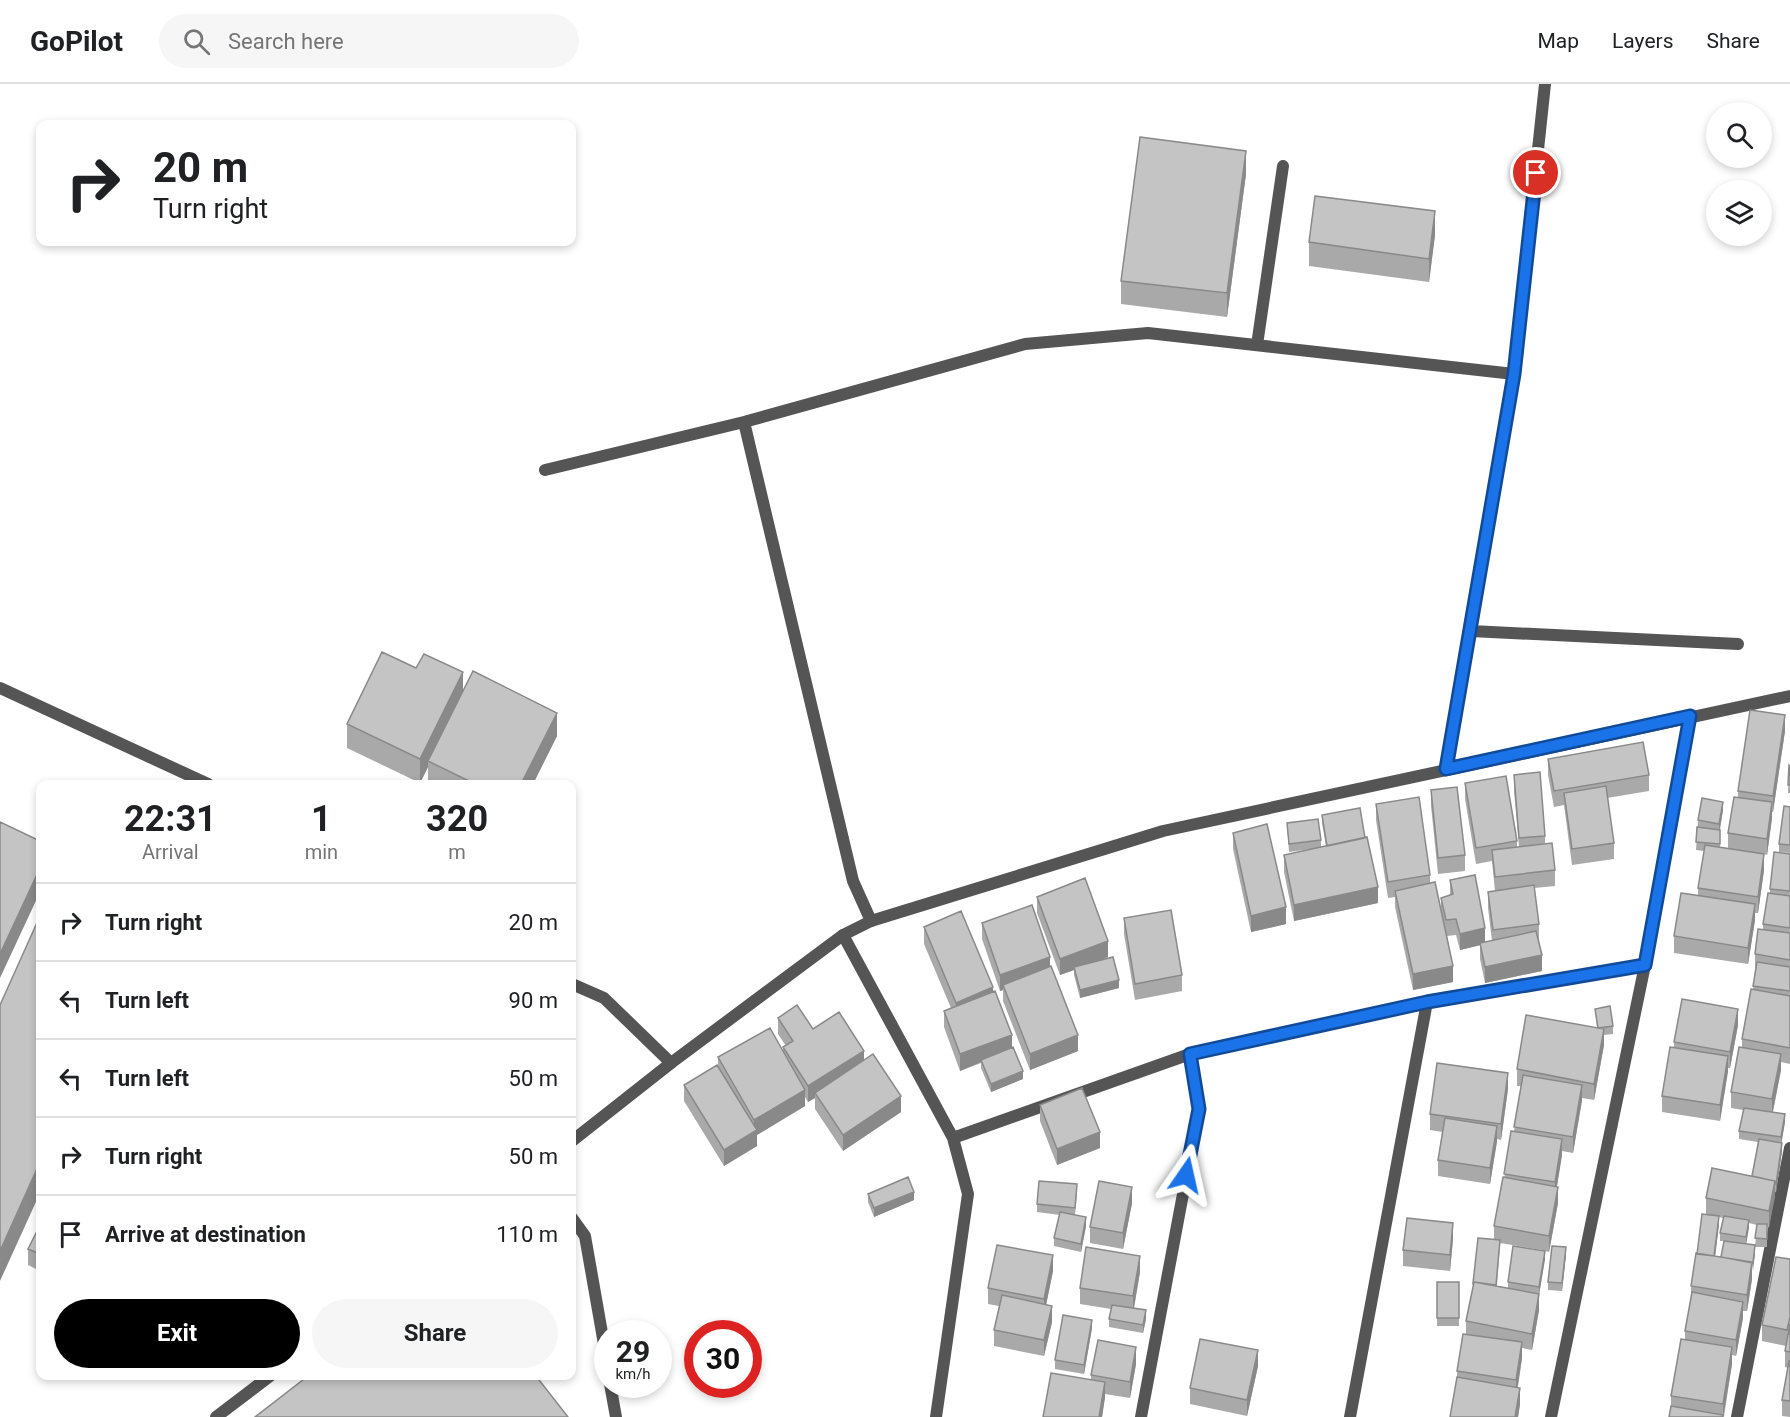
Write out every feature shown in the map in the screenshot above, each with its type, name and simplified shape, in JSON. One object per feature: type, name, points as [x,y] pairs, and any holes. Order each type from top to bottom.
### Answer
[{"type":"street","points":[[1446,769],[1514,374],[1545,84]]},
{"type":"street","points":[[1257,345],[1283,166]]},
{"type":"street","points":[[545,470],[744,422],[1025,344],[1148,333],[1514,374]]},
{"type":"street","points":[[744,422],[853,881],[871,921]]},
{"type":"street","points":[[1471,631],[1738,644]]},
{"type":"street","points":[[0,688],[199,780]]},
{"type":"street","points":[[576,1138],[671,1063],[843,935],[871,921],[1163,831],[1790,696]]},
{"type":"street","points":[[1551,1417],[1645,965],[1690,716]]},
{"type":"street","points":[[843,935],[953,1138],[968,1194],[936,1417]]},
{"type":"street","points":[[953,1138],[1190,1054],[1427,1002],[1645,965]]},
{"type":"street","points":[[576,986],[604,998],[671,1063]]},
{"type":"street","points":[[1350,1417],[1427,1002]]},
{"type":"street","points":[[1141,1417],[1199,1109],[1190,1054]]},
{"type":"street","points":[[1737,1417],[1790,1148]]},
{"type":"street","points":[[576,1224],[585,1236],[600,1320]]},
{"type":"street","points":[[216,1417],[265,1380]]},
{"type":"street","points":[[613,1398],[616,1417]]},
{"type":"building","points":[[1140,137],[1246,151],[1227,293],[1121,281]]},
{"type":"building","points":[[1315,196],[1435,211],[1429,259],[1309,242]]},
{"type":"building","points":[[382,652],[416,668],[424,654],[463,672],[420,759],[347,724]]},
{"type":"building","points":[[473,671],[557,713],[523,780],[467,780],[428,761]]},
{"type":"building","points":[[1750,710],[1785,715],[1773,796],[1738,791]]},
{"type":"building","points":[[1643,742],[1649,775],[1554,791],[1548,759]]},
{"type":"building","points":[[1789,765],[1790,785],[1788,785]]},
{"type":"building","points":[[1540,772],[1545,836],[1519,838],[1514,775]]},
{"type":"building","points":[[1506,776],[1517,841],[1476,848],[1465,783]]},
{"type":"building","points":[[1606,786],[1614,843],[1572,849],[1564,793]]},
{"type":"building","points":[[1457,787],[1465,855],[1438,858],[1431,790]]},
{"type":"building","points":[[1419,797],[1430,875],[1388,882],[1376,804]]},
{"type":"building","points":[[1734,797],[1772,802],[1767,839],[1728,833]]},
{"type":"building","points":[[1702,798],[1723,802],[1719,824],[1698,820]]},
{"type":"building","points":[[1784,806],[1790,807],[1790,845],[1779,844]]},
{"type":"building","points":[[1360,808],[1365,838],[1327,846],[1322,815]]},
{"type":"building","points":[[1318,819],[1321,840],[1289,844],[1287,823]]},
{"type":"building","points":[[0,822],[36,839],[36,877],[0,954]]},
{"type":"building","points":[[1267,824],[1286,907],[1251,916],[1233,833]]},
{"type":"building","points":[[1697,827],[1720,830],[1720,844],[1696,842]]},
{"type":"building","points":[[1367,837],[1378,887],[1294,905],[1284,855]]},
{"type":"building","points":[[1552,843],[1555,870],[1495,877],[1492,850]]},
{"type":"building","points":[[1705,845],[1764,854],[1758,897],[1698,888]]},
{"type":"building","points":[[1774,852],[1790,854],[1790,891],[1770,889]]},
{"type":"building","points":[[1475,875],[1485,928],[1460,934],[1456,919],[1446,920],[1441,898],[1453,894],[1450,880]]},
{"type":"building","points":[[1085,878],[1108,941],[1060,959],[1037,897]]},
{"type":"building","points":[[1435,882],[1453,966],[1413,974],[1395,891]]},
{"type":"building","points":[[1534,885],[1539,924],[1493,930],[1488,892]]},
{"type":"building","points":[[1681,893],[1755,904],[1748,948],[1674,936]]},
{"type":"building","points":[[1768,893],[1790,896],[1790,928],[1763,924]]},
{"type":"building","points":[[1032,905],[1050,957],[1000,975],[982,923]]},
{"type":"building","points":[[1171,910],[1182,975],[1135,984],[1124,918]]},
{"type":"building","points":[[961,911],[993,987],[956,1003],[924,927]]},
{"type":"building","points":[[36,925],[36,1171],[0,1251],[0,1005]]},
{"type":"building","points":[[1758,929],[1790,933],[1790,960],[1755,954]]},
{"type":"building","points":[[1536,931],[1542,955],[1485,967],[1480,943]]},
{"type":"building","points":[[1113,957],[1119,980],[1080,990],[1074,967]]},
{"type":"building","points":[[1757,962],[1790,967],[1790,991],[1753,986]]},
{"type":"building","points":[[1051,966],[1078,1035],[1030,1054],[1003,985]]},
{"type":"building","points":[[1751,989],[1790,996],[1790,1048],[1742,1039]]},
{"type":"building","points":[[995,991],[1012,1035],[960,1054],[944,1011]]},
{"type":"building","points":[[1682,999],[1738,1009],[1730,1052],[1674,1042]]},
{"type":"building","points":[[797,1005],[813,1029],[839,1012],[864,1051],[808,1086],[783,1047],[793,1041],[778,1018]]},
{"type":"building","points":[[1610,1006],[1613,1026],[1598,1028],[1595,1009]]},
{"type":"building","points":[[1526,1015],[1604,1029],[1594,1084],[1517,1069]]},
{"type":"building","points":[[770,1028],[805,1090],[754,1120],[718,1057]]},
{"type":"building","points":[[1013,1047],[1023,1071],[991,1084],[981,1060]]},
{"type":"building","points":[[1670,1047],[1728,1056],[1720,1105],[1662,1096]]},
{"type":"building","points":[[1739,1047],[1781,1054],[1772,1099],[1731,1092]]},
{"type":"building","points":[[873,1054],[901,1096],[843,1135],[815,1093]]},
{"type":"building","points":[[1437,1063],[1508,1073],[1501,1124],[1430,1114]]},
{"type":"building","points":[[717,1065],[757,1130],[724,1150],[684,1085]]},
{"type":"building","points":[[1523,1075],[1582,1085],[1573,1137],[1514,1127]]},
{"type":"building","points":[[1082,1088],[1100,1132],[1057,1149],[1040,1105]]},
{"type":"building","points":[[1744,1108],[1785,1114],[1781,1137],[1739,1131]]},
{"type":"building","points":[[1445,1118],[1497,1126],[1490,1168],[1438,1160]]},
{"type":"building","points":[[1511,1131],[1562,1139],[1555,1182],[1504,1174]]},
{"type":"building","points":[[1759,1139],[1782,1143],[1776,1184],[1775,1181],[1752,1176]]},
{"type":"building","points":[[1712,1168],[1775,1181],[1769,1211],[1706,1198]]},
{"type":"building","points":[[908,1177],[914,1192],[874,1208],[868,1194]]},
{"type":"building","points":[[1503,1177],[1558,1187],[1549,1236],[1494,1226]]},
{"type":"building","points":[[1039,1181],[1077,1184],[1075,1208],[1037,1204]]},
{"type":"building","points":[[1099,1181],[1132,1187],[1123,1233],[1090,1227]]},
{"type":"building","points":[[1060,1212],[1086,1217],[1081,1244],[1054,1238]]},
{"type":"building","points":[[1702,1214],[1719,1216],[1714,1256],[1697,1254]]},
{"type":"building","points":[[1724,1216],[1749,1220],[1746,1237],[1720,1233]]},
{"type":"building","points":[[1407,1218],[1453,1223],[1450,1255],[1403,1250]]},
{"type":"building","points":[[1757,1224],[1767,1224],[1767,1239],[1755,1238]]},
{"type":"building","points":[[36,1233],[36,1252],[28,1249]]},
{"type":"building","points":[[1478,1238],[1500,1240],[1496,1285],[1473,1283]]},
{"type":"building","points":[[1724,1241],[1755,1245],[1753,1263],[1721,1257]]},
{"type":"building","points":[[997,1245],[1053,1255],[1044,1299],[988,1288]]},
{"type":"building","points":[[1513,1246],[1545,1251],[1539,1287],[1508,1282]]},
{"type":"building","points":[[1552,1246],[1566,1247],[1562,1283],[1548,1282]]},
{"type":"building","points":[[1086,1247],[1140,1256],[1133,1296],[1080,1288]]},
{"type":"building","points":[[1696,1253],[1752,1262],[1747,1295],[1691,1286]]},
{"type":"building","points":[[1776,1257],[1790,1259],[1790,1317],[1787,1330],[1762,1325]]},
{"type":"building","points":[[1437,1282],[1459,1282],[1459,1318],[1437,1318]]},
{"type":"building","points":[[1474,1282],[1539,1294],[1532,1334],[1466,1321]]},
{"type":"building","points":[[1692,1292],[1743,1302],[1736,1340],[1685,1331]]},
{"type":"building","points":[[1002,1295],[1052,1306],[1044,1340],[994,1330]]},
{"type":"building","points":[[1112,1305],[1146,1310],[1143,1325],[1109,1319]]},
{"type":"building","points":[[1063,1315],[1092,1320],[1084,1365],[1055,1360]]},
{"type":"building","points":[[1790,1324],[1790,1352],[1785,1351]]},
{"type":"building","points":[[1463,1334],[1522,1342],[1516,1380],[1457,1371]]},
{"type":"building","points":[[1200,1339],[1258,1350],[1247,1400],[1190,1388]]},
{"type":"building","points":[[1681,1339],[1732,1347],[1723,1404],[1671,1396]]},
{"type":"building","points":[[1098,1340],[1136,1347],[1130,1382],[1091,1375]]},
{"type":"building","points":[[1790,1361],[1790,1401],[1782,1400]]},
{"type":"building","points":[[1051,1373],[1105,1382],[1099,1417],[1043,1417]]},
{"type":"building","points":[[1457,1377],[1520,1388],[1515,1417],[1450,1417]]},
{"type":"building","points":[[303,1380],[539,1380],[568,1417],[255,1417]]},
{"type":"building","points":[[1671,1406],[1723,1415],[1722,1417],[1669,1417]]},
{"type":"route","points":[[1186,1175],[1199,1109],[1190,1054],[1427,1002],[1645,965],[1690,716],[1446,769],[1514,374],[1536,173]]}]
